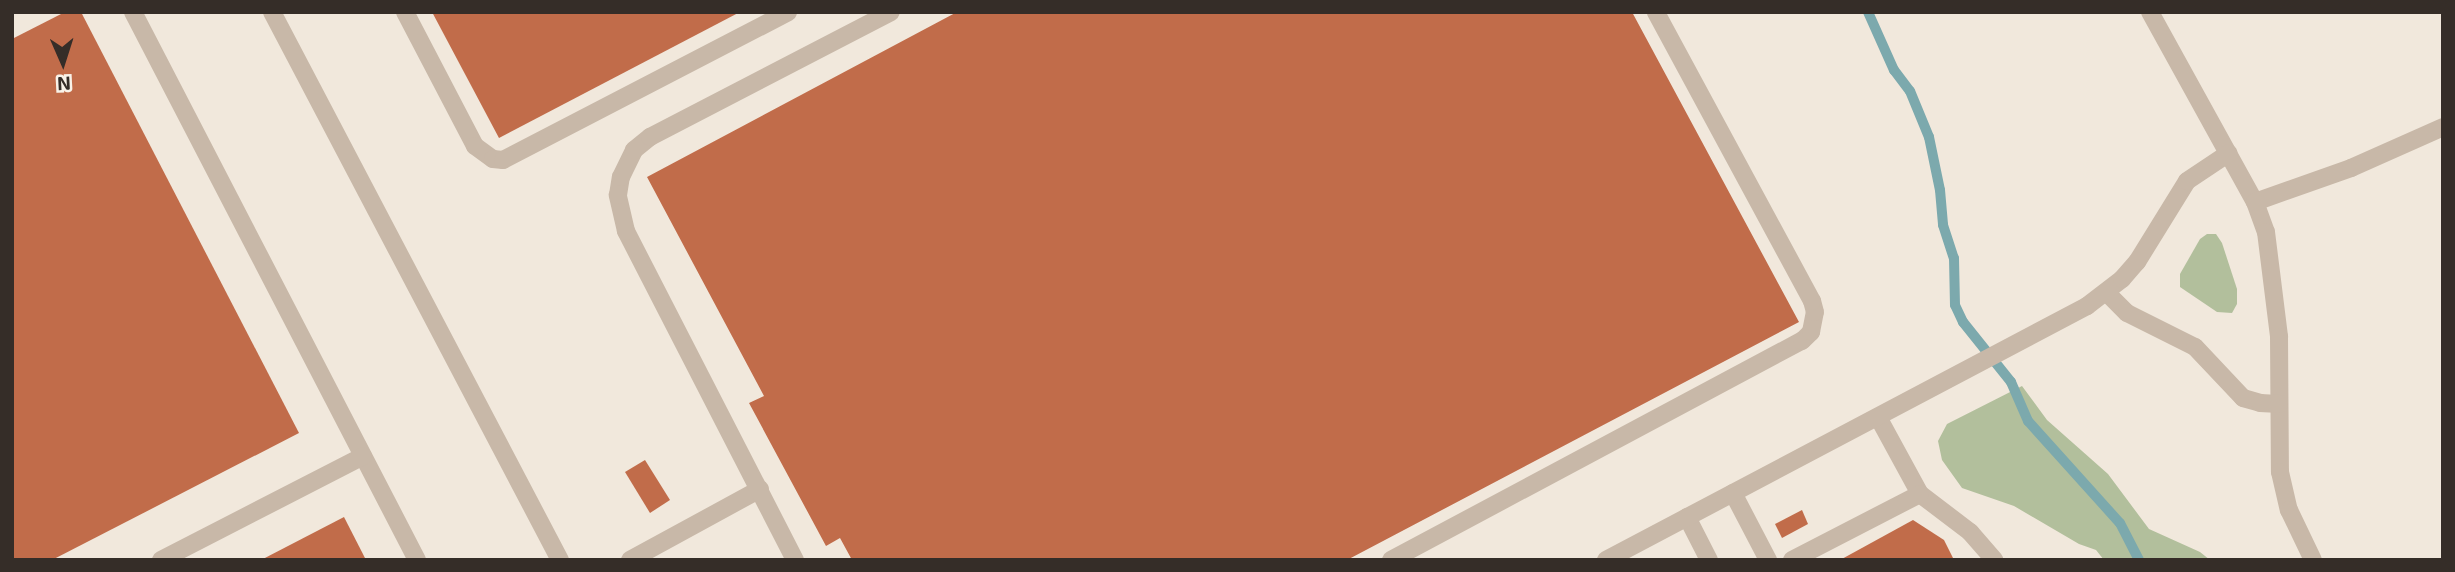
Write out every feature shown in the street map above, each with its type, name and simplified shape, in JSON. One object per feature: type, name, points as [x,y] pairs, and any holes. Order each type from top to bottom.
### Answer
[{"type":"street","points":[[133,12],[417,560]]},
{"type":"street","points":[[272,12],[560,560]]},
{"type":"street","points":[[405,12],[475,146],[493,159],[503,160],[788,12]]},
{"type":"street","points":[[795,560],[626,232],[618,195],[621,177],[634,150],[650,137],[891,12]]},
{"type":"street","points":[[1391,560],[1802,341],[1811,332],[1815,312],[1812,301],[1657,12]]},
{"type":"street","points":[[2150,12],[2255,202],[2266,232],[2279,337],[2279,456],[2283,490],[2298,531],[2313,560]]},
{"type":"street","points":[[2255,202],[2351,168],[2443,127]]},
{"type":"street","points":[[1606,560],[2036,333],[2106,293],[2137,262],[2187,181],[2229,153]]},
{"type":"street","points":[[2106,293],[2127,313],[2195,347],[2243,398],[2260,404],[2279,404]]},
{"type":"street","points":[[1878,417],[1920,494],[1970,532],[1994,560]]},
{"type":"street","points":[[161,560],[363,456]]},
{"type":"street","points":[[630,560],[760,489]]},
{"type":"street","points":[[1733,493],[1768,560]]},
{"type":"street","points":[[1793,560],[1920,494]]},
{"type":"street","points":[[1687,517],[1709,560]]},
{"type":"green space","points":[[2207,234],[2216,234],[2222,243],[2237,289],[2237,304],[2232,313],[2217,312],[2180,287],[2180,274],[2200,239]]},
{"type":"green space","points":[[2022,386],[2047,420],[2108,474],[2149,529],[2200,552],[2210,560],[2104,560],[2096,550],[2079,544],[2014,506],[1962,488],[1942,460],[1938,441],[1947,424]]},
{"type":"building","points":[[65,12],[81,12],[299,433],[52,560],[12,560],[12,39]]},
{"type":"building","points":[[432,12],[740,12],[499,138]]},
{"type":"building","points":[[957,12],[1632,12],[1799,322],[1347,560],[852,560],[840,538],[826,546],[749,403],[764,396],[647,177]]},
{"type":"building","points":[[645,460],[670,500],[650,513],[625,472]]},
{"type":"building","points":[[1802,510],[1808,524],[1782,538],[1775,524]]},
{"type":"building","points":[[344,517],[366,560],[261,560]]},
{"type":"building","points":[[1913,520],[1944,540],[1954,560],[1840,560]]},
{"type":"waterway","points":[[1868,12],[1894,70],[1910,91],[1929,137],[1940,190],[1943,225],[1954,258],[1955,305],[1963,322],[2011,382],[2028,421],[2120,523],[2139,560]]}]
